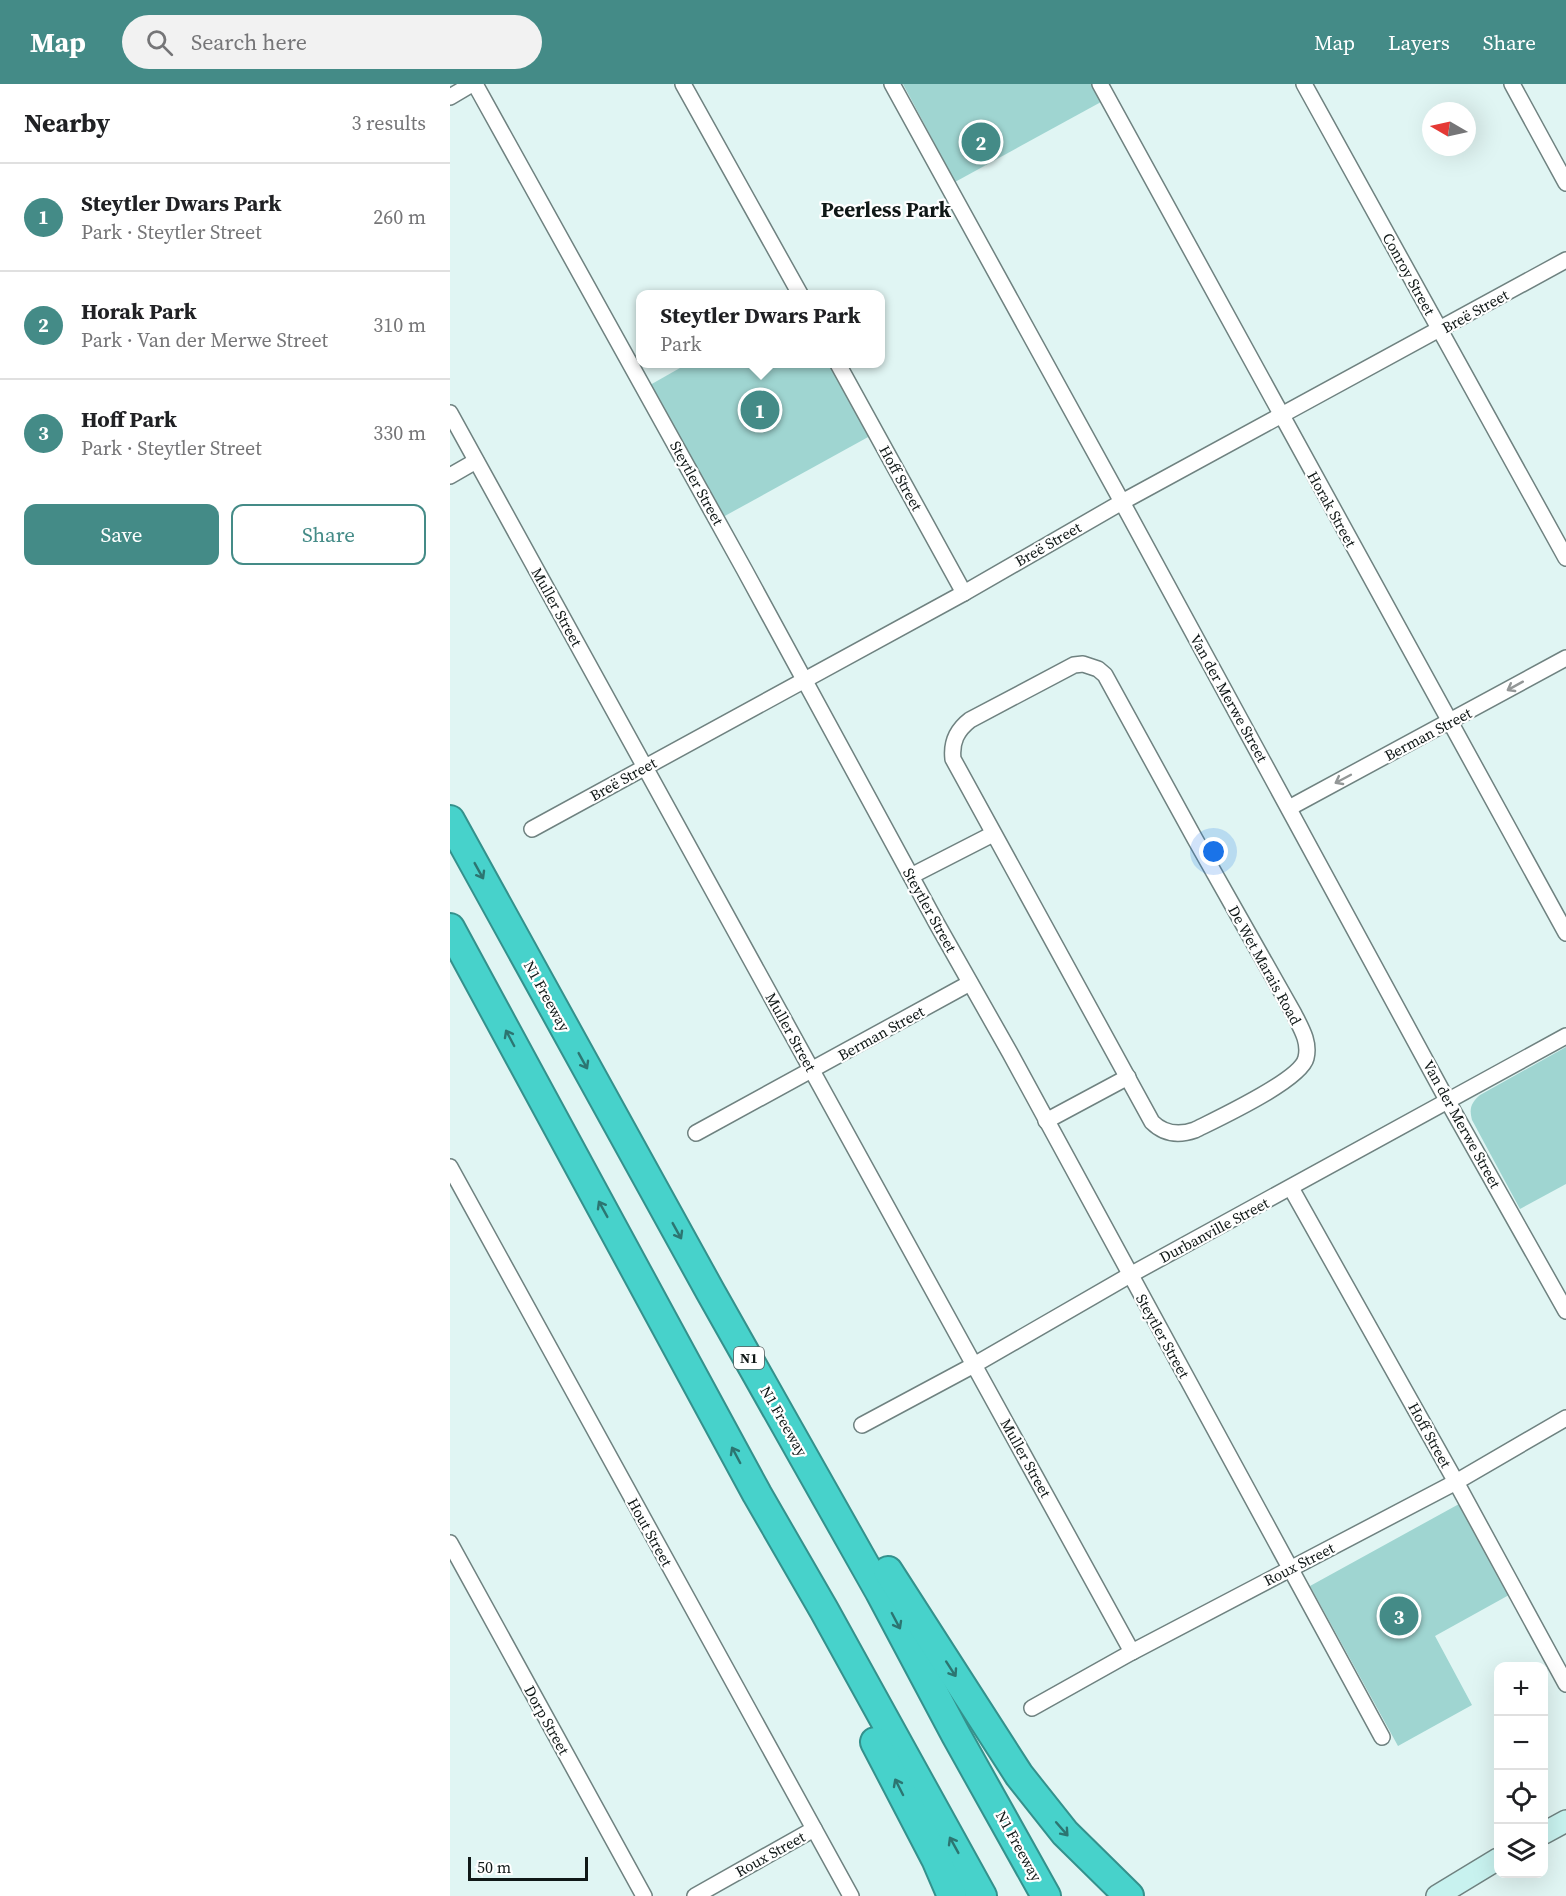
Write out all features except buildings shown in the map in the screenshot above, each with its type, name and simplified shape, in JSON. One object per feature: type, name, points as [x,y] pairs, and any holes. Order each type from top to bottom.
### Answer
[{"type":"highway","name":"N1 Freeway","points":[[450,820],[1046,1896]]},
{"type":"highway","points":[[450,928],[757,1494],[824,1610],[982,1896]]},
{"type":"highway","points":[[789,1429],[815,1458],[1019,1775],[1065,1833],[1129,1896]]},
{"type":"highway","points":[[757,1494],[768,1532],[936,1859],[952,1896]]},
{"type":"main road","points":[[1548,1831],[1566,1821]]},
{"type":"main road","points":[[1437,1896],[1494,1861]]},
{"type":"street","points":[[450,97],[474,84]]},
{"type":"street","name":"Steytler Street","points":[[474,84],[804,679],[1382,1737]]},
{"type":"street","points":[[683,84],[798,290]]},
{"type":"street","name":"Van der Merwe Street","points":[[892,84],[1447,1100],[1566,1311]]},
{"type":"street","name":"Horak Street","points":[[1100,84],[1566,933]]},
{"type":"street","name":"Conroy Street","points":[[1304,84],[1566,558]]},
{"type":"street","points":[[1512,84],[1566,183]]},
{"type":"street","name":"Breë Street","points":[[532,829],[964,593],[1122,502],[1566,261]]},
{"type":"street","name":"Hoff Street","points":[[841,368],[964,593]]},
{"type":"street","name":"Muller Street","points":[[450,413],[1132,1652]]},
{"type":"street","points":[[450,476],[476,460]]},
{"type":"street","name":"Berman Street","points":[[1289,808],[1566,658]]},
{"type":"street","name":"De Wet Marais Road","points":[[1083,664],[1098,669],[1105,675],[1294,1014],[1307,1048],[1303,1066],[1286,1080],[1216,1119],[1185,1133],[1169,1133],[1155,1125],[993,834],[952,759],[956,734],[970,720],[1074,665],[1083,664]]},
{"type":"street","points":[[911,876],[993,834]]},
{"type":"street","name":"Berman Street","points":[[696,1133],[970,983]]},
{"type":"street","name":"Durbanville Street","points":[[862,1425],[1566,1036]]},
{"type":"street","points":[[1047,1122],[1128,1077]]},
{"type":"street","name":"Hout Street","points":[[450,1167],[851,1896]]},
{"type":"street","name":"Hoff Street","points":[[1291,1188],[1566,1684]]},
{"type":"street","name":"Roux Street","points":[[1032,1708],[1132,1652],[1456,1482],[1566,1418]]},
{"type":"street","name":"Dorp Street","points":[[450,1543],[644,1896]]},
{"type":"street","name":"Roux Street","points":[[695,1896],[814,1829]]},
{"type":"shaded area","points":[[903,84],[1091,84],[1101,102],[955,182]]},
{"type":"shaded area","points":[[680,368],[832,368],[870,436],[723,517],[650,385]]},
{"type":"shaded area","points":[[1566,1047],[1566,1184],[1520,1209],[1472,1120],[1472,1106],[1480,1095]]},
{"type":"shaded area","points":[[1459,1504],[1509,1595],[1435,1636],[1472,1705],[1398,1746],[1310,1586]]},
{"type":"place","name":"Horak Park","points":[[981,142]]},
{"type":"place","name":"Steytler Dwars Park","points":[[760,410]]},
{"type":"place","name":"Hoff Park","points":[[1399,1616]]},
{"type":"district","name":"Peerless Park","points":[[886,209]]}]
